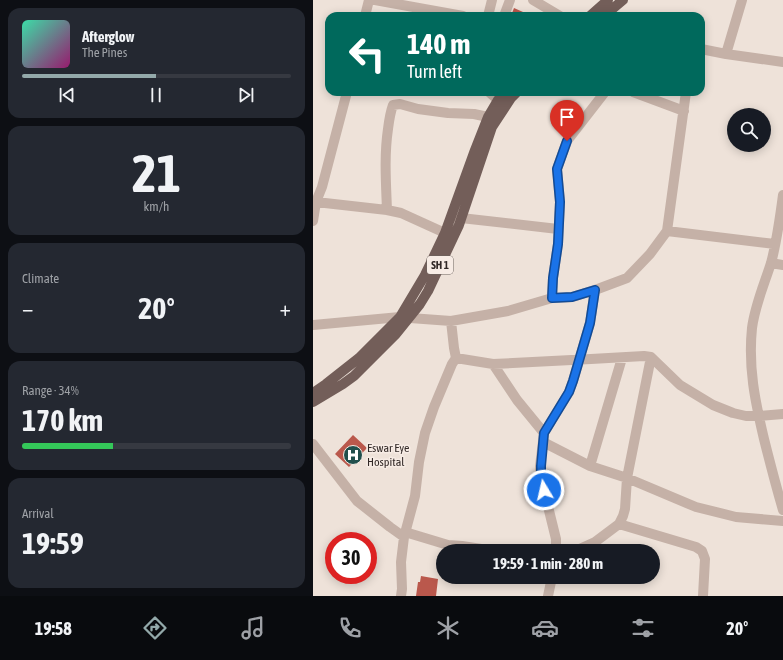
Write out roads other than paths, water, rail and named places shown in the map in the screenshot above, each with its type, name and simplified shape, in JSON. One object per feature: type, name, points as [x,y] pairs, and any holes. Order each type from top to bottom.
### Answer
[{"type":"main road","points":[[594,12],[608,0]]},
{"type":"main road","points":[[609,12],[623,0]]},
{"type":"main road","name":"SH 1","points":[[313,393],[359,358],[420,304],[428,291],[459,225],[456,217],[488,117],[502,96]]},
{"type":"main road","name":"SH 1","points":[[313,402],[354,376],[395,336],[445,233],[467,202],[492,127],[513,96]]},
{"type":"street","points":[[366,12],[369,0]]},
{"type":"street","points":[[375,0],[441,12]]},
{"type":"street","points":[[489,12],[492,0]]},
{"type":"street","points":[[506,12],[510,0]]},
{"type":"street","points":[[533,0],[553,12]]},
{"type":"street","points":[[726,54],[743,0]]},
{"type":"street","points":[[705,50],[783,62]]},
{"type":"street","points":[[313,221],[316,202],[346,96]]},
{"type":"street","points":[[494,96],[498,100]]},
{"type":"street","points":[[552,298],[553,278],[558,244],[560,202],[557,169],[567,141],[602,96]]},
{"type":"street","points":[[644,96],[684,111]]},
{"type":"street","points":[[313,325],[405,317],[451,321],[508,311],[552,298],[572,297],[627,278],[650,254],[667,231],[686,96]]},
{"type":"street","points":[[387,210],[385,162],[386,143],[393,105],[400,104],[418,109],[448,113],[474,114],[488,117]]},
{"type":"street","points":[[783,194],[771,263],[760,294],[752,327],[751,360],[753,388],[758,416],[783,510]]},
{"type":"street","points":[[316,202],[401,213],[445,233]]},
{"type":"street","points":[[456,217],[558,229]]},
{"type":"street","points":[[667,231],[775,244]]},
{"type":"street","points":[[771,263],[783,265]]},
{"type":"street","points":[[556,544],[541,478],[543,437],[569,392],[573,381],[590,323],[595,290]]},
{"type":"street","points":[[401,596],[401,562],[404,534],[415,496],[419,462],[425,433],[434,407],[456,358],[451,321]]},
{"type":"street","points":[[456,358],[493,364],[644,356],[651,357],[680,385],[713,404],[733,413],[747,416],[783,414]]},
{"type":"street","points":[[591,544],[619,524],[623,516],[625,509],[627,478],[651,357]]},
{"type":"street","points":[[590,466],[621,358]]},
{"type":"street","points":[[493,364],[543,437],[590,466],[627,478],[696,506],[736,517],[783,521]]},
{"type":"street","points":[[313,444],[357,501],[390,527],[404,534],[441,544]]},
{"type":"street","points":[[772,472],[783,472]]},
{"type":"street","points":[[619,524],[696,547],[702,551],[705,559],[703,596]]},
{"type":"street","points":[[548,596],[551,584]]},
{"type":"place","name":"Eswar Eye Hospital","points":[[353,455]]}]
